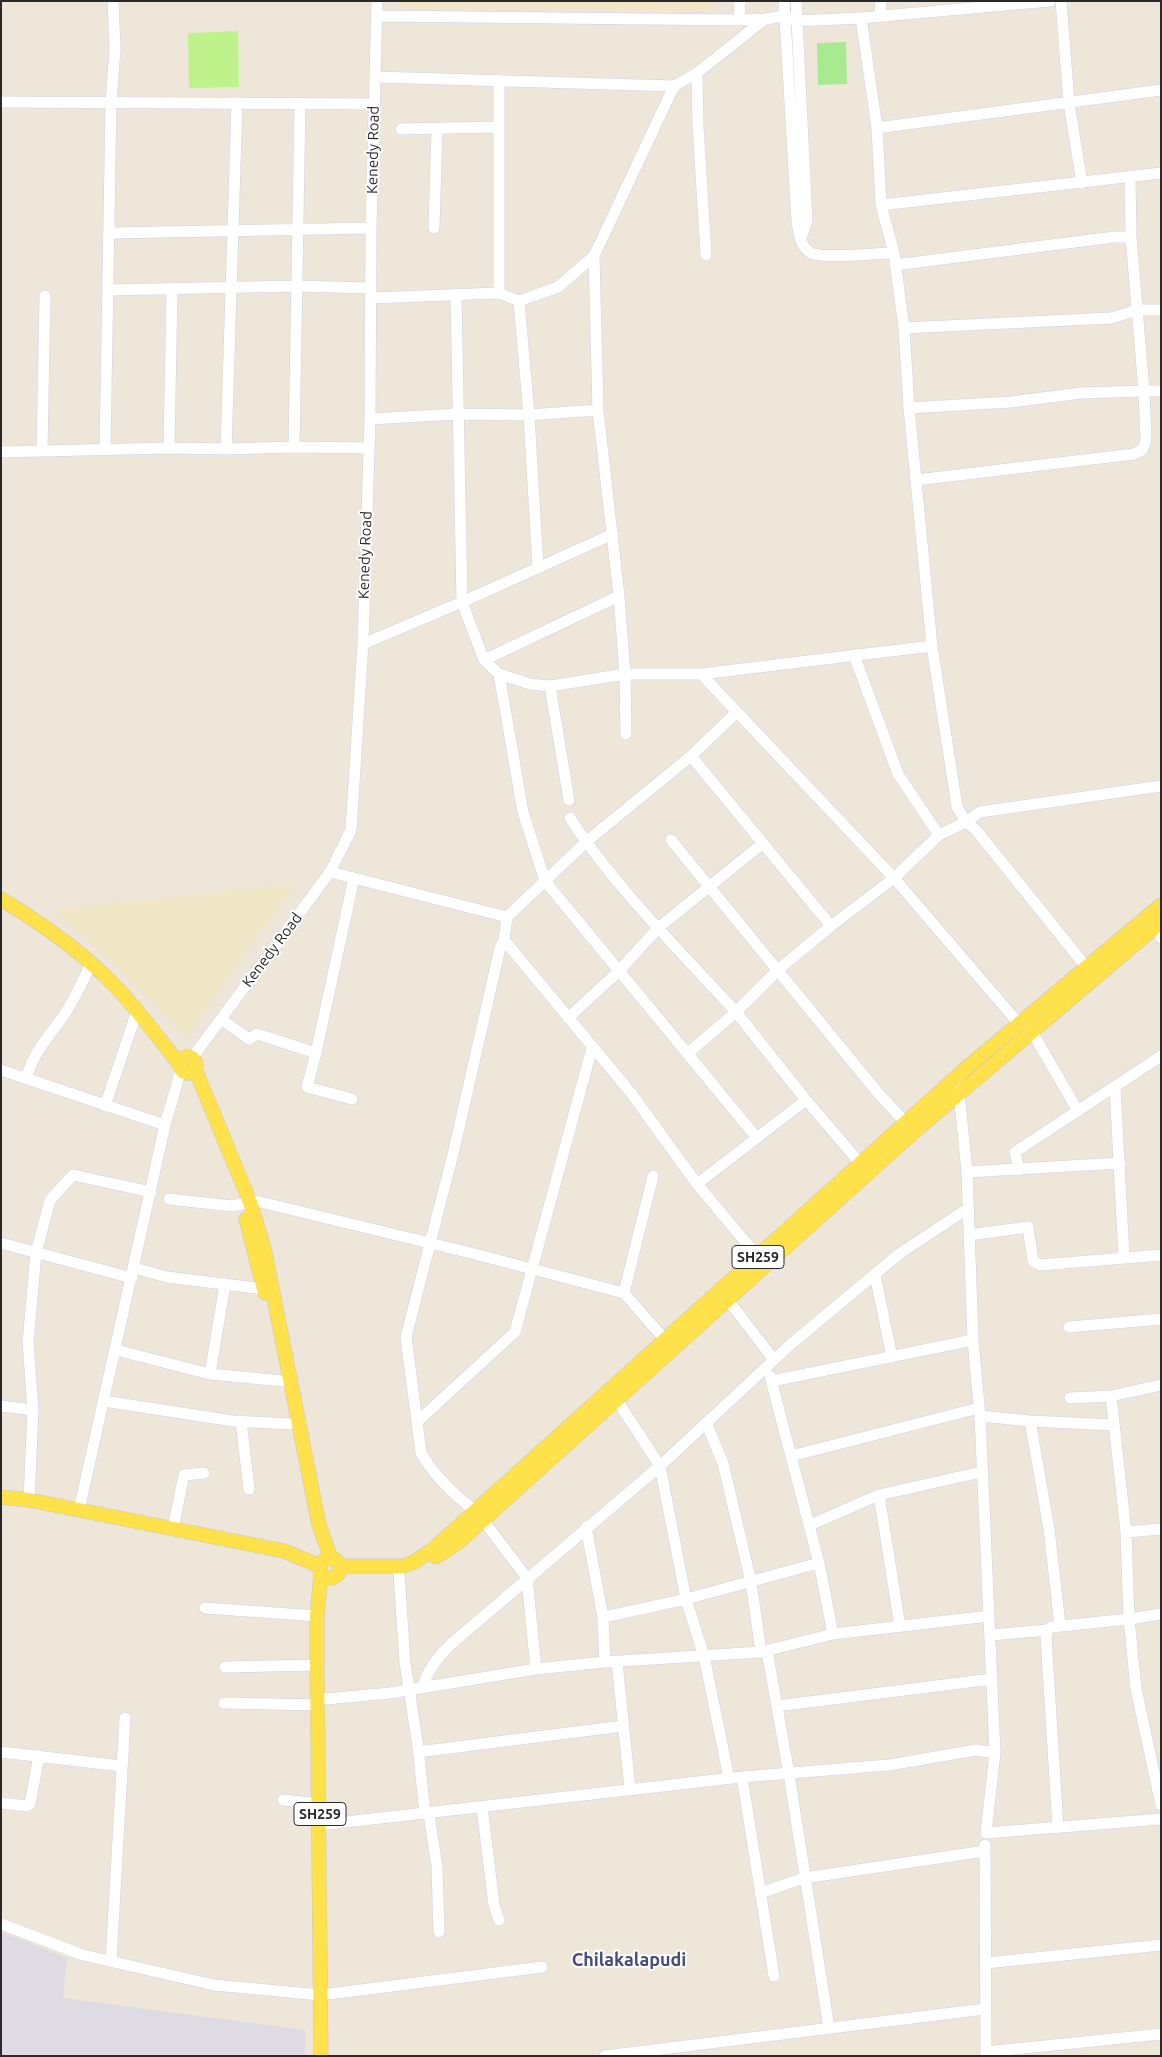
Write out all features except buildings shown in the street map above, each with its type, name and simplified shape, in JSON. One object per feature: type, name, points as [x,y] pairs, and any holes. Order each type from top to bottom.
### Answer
[{"type":"main road","points":[[1,899],[30,916],[91,964],[114,985],[187,1067],[264,1248],[328,1568]]},
{"type":"main road","name":"SH259","points":[[1026,1027],[1087,968],[1161,905]]},
{"type":"main road","name":"SH259","points":[[328,1568],[399,1573],[415,1571],[460,1541],[479,1516],[665,1340],[758,1256],[1026,1027],[1159,928]]},
{"type":"main road","name":"SH259","points":[[328,1568],[403,1566],[414,1562],[479,1516],[728,1300],[862,1169],[905,1122],[956,1086]]},
{"type":"main road","points":[[246,1204],[283,1381],[310,1529],[328,1568]]},
{"type":"main road","points":[[1,1497],[29,1500],[284,1551],[328,1568]]},
{"type":"main road","name":"SH259","points":[[321,2056],[325,1995],[328,1824],[322,1702],[317,1665],[317,1616],[328,1568]]},
{"type":"main road","name":"SH259","points":[[328,1568],[324,1616],[320,1804],[325,1995],[329,2056]]},
{"type":"street","points":[[105,450],[111,103],[115,49],[113,1]]},
{"type":"street","name":"Kenedy Road","points":[[79,1510],[165,1125],[187,1067],[221,1018],[330,872],[351,830],[363,644],[370,419],[371,228],[378,1]]},
{"type":"street","points":[[739,20],[740,1]]},
{"type":"street","points":[[784,1],[797,222],[800,240],[806,249],[818,255],[894,259],[1114,237],[1131,237]]},
{"type":"street","points":[[796,1],[807,220],[800,240]]},
{"type":"street","points":[[880,16],[881,1]]},
{"type":"street","points":[[377,16],[739,20],[765,20],[784,16],[796,21],[861,18],[1050,1]]},
{"type":"street","points":[[1061,1],[1069,103],[1082,183]]},
{"type":"street","points":[[861,18],[877,128],[881,205],[894,259],[904,328],[909,408],[932,646],[957,807],[966,822],[976,830],[1087,968]]},
{"type":"street","points":[[375,78],[674,86],[697,73],[765,20]]},
{"type":"street","points":[[697,73],[698,126],[706,255]]},
{"type":"street","points":[[499,80],[499,293]]},
{"type":"street","points":[[108,290],[296,286],[371,293],[499,293],[519,301],[558,287],[594,256],[674,86]]},
{"type":"street","points":[[877,128],[1161,90]]},
{"type":"street","points":[[1,102],[374,104]]},
{"type":"street","points":[[226,450],[237,103]]},
{"type":"street","points":[[294,447],[300,103]]},
{"type":"street","points":[[401,128],[499,128]]},
{"type":"street","points":[[434,228],[438,128]]},
{"type":"street","points":[[881,205],[1161,173]]},
{"type":"street","points":[[916,480],[1134,454],[1142,450],[1146,441],[1144,391],[1131,237],[1130,176]]},
{"type":"street","points":[[110,234],[371,228]]},
{"type":"street","points":[[594,256],[598,410],[619,596],[625,674],[626,734]]},
{"type":"street","points":[[170,448],[172,289]]},
{"type":"street","points":[[456,294],[462,602],[484,660],[499,674],[530,684],[550,686],[625,674],[701,674],[932,646]]},
{"type":"street","points":[[42,450],[45,296]]},
{"type":"street","points":[[519,301],[530,415],[538,568]]},
{"type":"street","points":[[904,328],[1111,318],[1138,310],[1161,310]]},
{"type":"street","points":[[909,408],[1011,402],[1081,393],[1161,390]]},
{"type":"street","points":[[370,419],[457,414],[530,415],[598,410]]},
{"type":"street","points":[[1,452],[170,448],[226,450],[294,447],[368,448]]},
{"type":"street","points":[[363,644],[613,534]]},
{"type":"street","points":[[484,660],[619,596]]},
{"type":"street","points":[[854,655],[898,774],[939,835]]},
{"type":"street","points":[[499,674],[523,812],[545,881],[757,1138]]},
{"type":"street","points":[[701,674],[894,878],[1026,1027],[1078,1112]]},
{"type":"street","points":[[550,686],[569,800]]},
{"type":"street","points":[[536,1669],[527,1578],[479,1516],[430,1470],[421,1453],[406,1337],[454,1150],[500,948],[504,940],[507,917],[586,842],[691,756],[736,713]]},
{"type":"street","points":[[691,756],[831,926]]},
{"type":"street","points":[[688,1054],[736,1012],[779,969],[894,878],[939,835],[966,822],[980,812],[1161,786]]},
{"type":"street","points":[[570,818],[586,842],[658,928],[736,1012],[862,1169]]},
{"type":"street","points":[[671,840],[779,969],[878,1093],[905,1122]]},
{"type":"street","points":[[568,1018],[619,971],[658,928],[762,844]]},
{"type":"street","points":[[330,872],[507,917]]},
{"type":"street","points":[[352,1099],[308,1088],[354,878]]},
{"type":"street","points":[[504,940],[631,1093],[697,1184],[758,1256]]},
{"type":"street","points":[[26,1078],[32,1060],[65,1014],[91,964]]},
{"type":"street","points":[[105,1106],[137,1011]]},
{"type":"street","points":[[221,1018],[249,1039],[257,1034],[316,1053]]},
{"type":"street","points":[[417,1422],[514,1332],[592,1048]]},
{"type":"street","points":[[1019,1170],[1015,1152],[1161,1056]]},
{"type":"street","points":[[1,1070],[165,1125]]},
{"type":"street","points":[[956,1086],[968,1172],[967,1209],[973,1340],[979,1412],[991,1635],[995,1753],[985,1851],[986,2054],[1076,2050],[1161,2034]]},
{"type":"street","points":[[1115,1087],[1124,1257]]},
{"type":"street","points":[[697,1184],[806,1100]]},
{"type":"street","points":[[968,1172],[1120,1163]]},
{"type":"street","points":[[29,1500],[33,1410],[28,1342],[36,1253],[50,1200],[74,1175],[151,1192]]},
{"type":"street","points":[[624,1293],[653,1176]]},
{"type":"street","points":[[169,1199],[232,1206],[256,1201],[624,1293],[665,1340]]},
{"type":"street","points":[[423,1687],[428,1672],[442,1652],[660,1466],[774,1360],[899,1254],[967,1209]]},
{"type":"street","points":[[969,1235],[1028,1227],[1033,1261],[1042,1265],[1161,1255]]},
{"type":"street","points":[[1,1243],[36,1253],[133,1273],[264,1289]]},
{"type":"street","points":[[875,1274],[892,1357]]},
{"type":"street","points":[[210,1374],[225,1284]]},
{"type":"street","points":[[728,1300],[774,1360]]},
{"type":"street","points":[[1069,1327],[1161,1319]]},
{"type":"street","points":[[772,1381],[973,1340]]},
{"type":"street","points":[[116,1350],[210,1374],[283,1381]]},
{"type":"street","points":[[765,1368],[772,1381],[820,1563],[833,1634]]},
{"type":"street","points":[[1070,1398],[1111,1396],[1161,1385]]},
{"type":"street","points":[[1111,1396],[1126,1532],[1129,1619],[1136,1689],[1161,1805]]},
{"type":"street","points":[[616,1399],[660,1466],[686,1600],[704,1656],[729,1778]]},
{"type":"street","points":[[104,1401],[241,1421],[290,1424]]},
{"type":"street","points":[[1,1406],[33,1410]]},
{"type":"street","points":[[791,1456],[979,1412],[1030,1421],[1113,1424]]},
{"type":"street","points":[[241,1421],[249,1489]]},
{"type":"street","points":[[1030,1421],[1048,1529],[1060,1626]]},
{"type":"street","points":[[706,1423],[723,1462],[777,1706],[829,2028]]},
{"type":"street","points":[[810,1526],[879,1495],[981,1472]]},
{"type":"street","points":[[172,1528],[176,1491],[184,1475],[204,1473]]},
{"type":"street","points":[[879,1495],[900,1626]]},
{"type":"street","points":[[586,1528],[623,1726],[630,1789]]},
{"type":"street","points":[[1126,1532],[1161,1529]]},
{"type":"street","points":[[603,1617],[686,1600],[820,1563]]},
{"type":"street","points":[[399,1573],[408,1690],[436,1867],[439,1932]]},
{"type":"street","points":[[205,1608],[317,1616]]},
{"type":"street","points":[[1058,1828],[1046,1637],[1048,1630],[1051,1626],[1129,1619],[1161,1614]]},
{"type":"street","points":[[224,1703],[322,1702],[536,1669],[764,1652],[833,1634],[989,1616]]},
{"type":"street","points":[[991,1635],[1048,1630]]},
{"type":"street","points":[[226,1667],[317,1665]]},
{"type":"street","points":[[777,1706],[992,1679]]},
{"type":"street","points":[[111,1961],[125,1718]]},
{"type":"street","points":[[418,1752],[623,1726]]},
{"type":"street","points":[[283,1800],[320,1804],[328,1824],[729,1778],[888,1765],[976,1750],[995,1753]]},
{"type":"street","points":[[1,1752],[122,1766]]},
{"type":"street","points":[[1,1803],[26,1806],[30,1804],[39,1756]]},
{"type":"street","points":[[742,1777],[774,1976]]},
{"type":"street","points":[[482,1807],[494,1904],[499,1920]]},
{"type":"street","points":[[986,1833],[1161,1819]]},
{"type":"street","points":[[760,1893],[804,1878],[985,1851]]},
{"type":"street","points":[[1,1924],[83,1955],[214,1985],[325,1995],[542,1967]]},
{"type":"street","points":[[986,1963],[1161,1945]]},
{"type":"street","points":[[605,2056],[985,2009]]},
{"type":"shaded area","points":[[401,1],[713,1],[713,10],[400,7]]},
{"type":"shaded area","points":[[295,884],[187,1036],[56,909]]},
{"type":"shaded area","points":[[1,1932],[67,1958],[63,1998],[305,2030],[305,2056],[1,2056]]},
{"type":"green space","points":[[238,31],[239,87],[189,88],[188,33]]},
{"type":"green space","points":[[846,42],[847,84],[818,85],[817,43]]},
{"type":"district","name":"Chilakalapudi","points":[[629,1960]]}]
